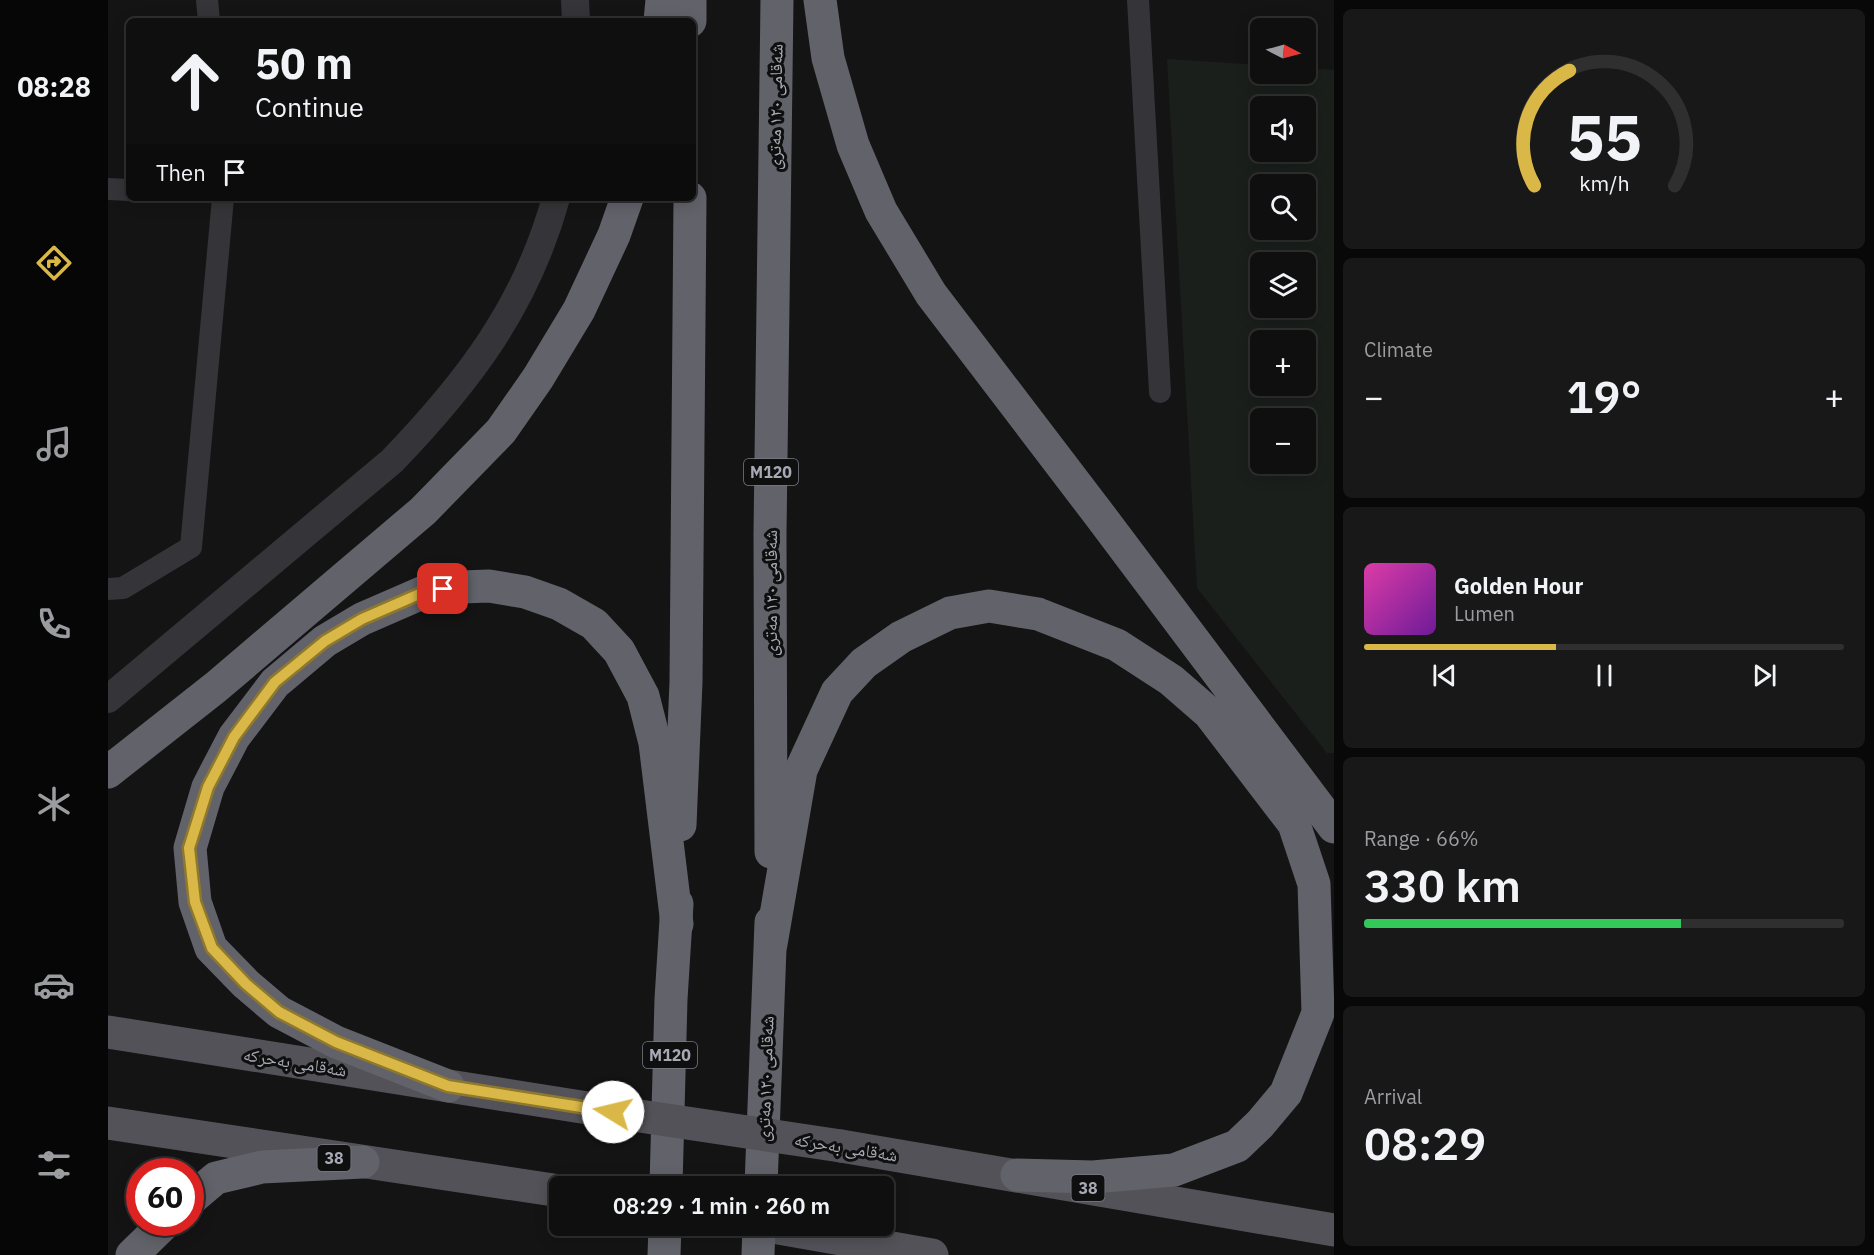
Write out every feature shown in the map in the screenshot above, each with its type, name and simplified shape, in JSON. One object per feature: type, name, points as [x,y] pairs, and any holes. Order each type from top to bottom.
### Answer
[{"type":"highway","points":[[660,18],[662,0]]},
{"type":"highway","points":[[690,0],[690,18]]},
{"type":"highway","name":"شەقامی ١٢٠ مەتری","points":[[761,1176],[771,944],[770,534],[777,0]]},
{"type":"highway","points":[[820,0],[828,58],[853,145],[881,211],[931,294],[1334,827]]},
{"type":"highway","points":[[108,772],[216,687],[423,511],[501,431],[538,378],[579,310],[614,235],[626,201]]},
{"type":"highway","name":"M120","points":[[666,1176],[671,999],[677,924],[686,682],[690,201]]},
{"type":"highway","points":[[448,1086],[336,1042],[279,1012],[246,984],[212,948],[195,902],[189,848],[208,787],[234,737],[275,682],[325,641],[362,619],[424,592],[462,587],[489,586],[525,592],[559,604],[594,624],[619,651],[643,696],[655,743],[677,924]]},
{"type":"highway","points":[[771,944],[801,770],[837,692],[864,663],[901,637],[950,613],[989,606],[1038,614],[1117,645],[1171,680],[1209,713],[1294,824],[1314,884],[1318,1013],[1286,1093],[1260,1124],[1237,1146],[1174,1170],[1093,1177],[1017,1175]]},
{"type":"highway","points":[[204,1188],[216,1178],[262,1167],[363,1162]]},
{"type":"highway","points":[[132,1255],[152,1236]]},
{"type":"highway","points":[[664,1255],[665,1236]]},
{"type":"highway","points":[[758,1255],[759,1236]]},
{"type":"main road","name":"شەقامی بەحرکە","points":[[108,1032],[841,1146],[1334,1230]]},
{"type":"main road","name":"38","points":[[108,1123],[549,1189]]},
{"type":"main road","points":[[827,1236],[932,1255]]},
{"type":"street","points":[[207,0],[209,18]]},
{"type":"street","points":[[575,0],[576,18]]},
{"type":"street","points":[[1138,0],[1160,392]]},
{"type":"street","points":[[108,189],[126,190]]},
{"type":"street","points":[[108,589],[123,588],[191,547],[222,201]]},
{"type":"street","points":[[108,699],[392,460],[426,426],[457,390],[510,312],[531,269],[555,201]]},
{"type":"shaded area","points":[[1167,59],[1250,64],[1250,84],[1316,84],[1316,69],[1334,70],[1334,753],[1327,753],[1197,588]]},
{"type":"route","points":[[443,589],[424,592],[362,619],[325,641],[275,682],[234,737],[208,787],[189,848],[195,902],[212,948],[246,984],[279,1012],[336,1042],[448,1086],[613,1112]]}]
